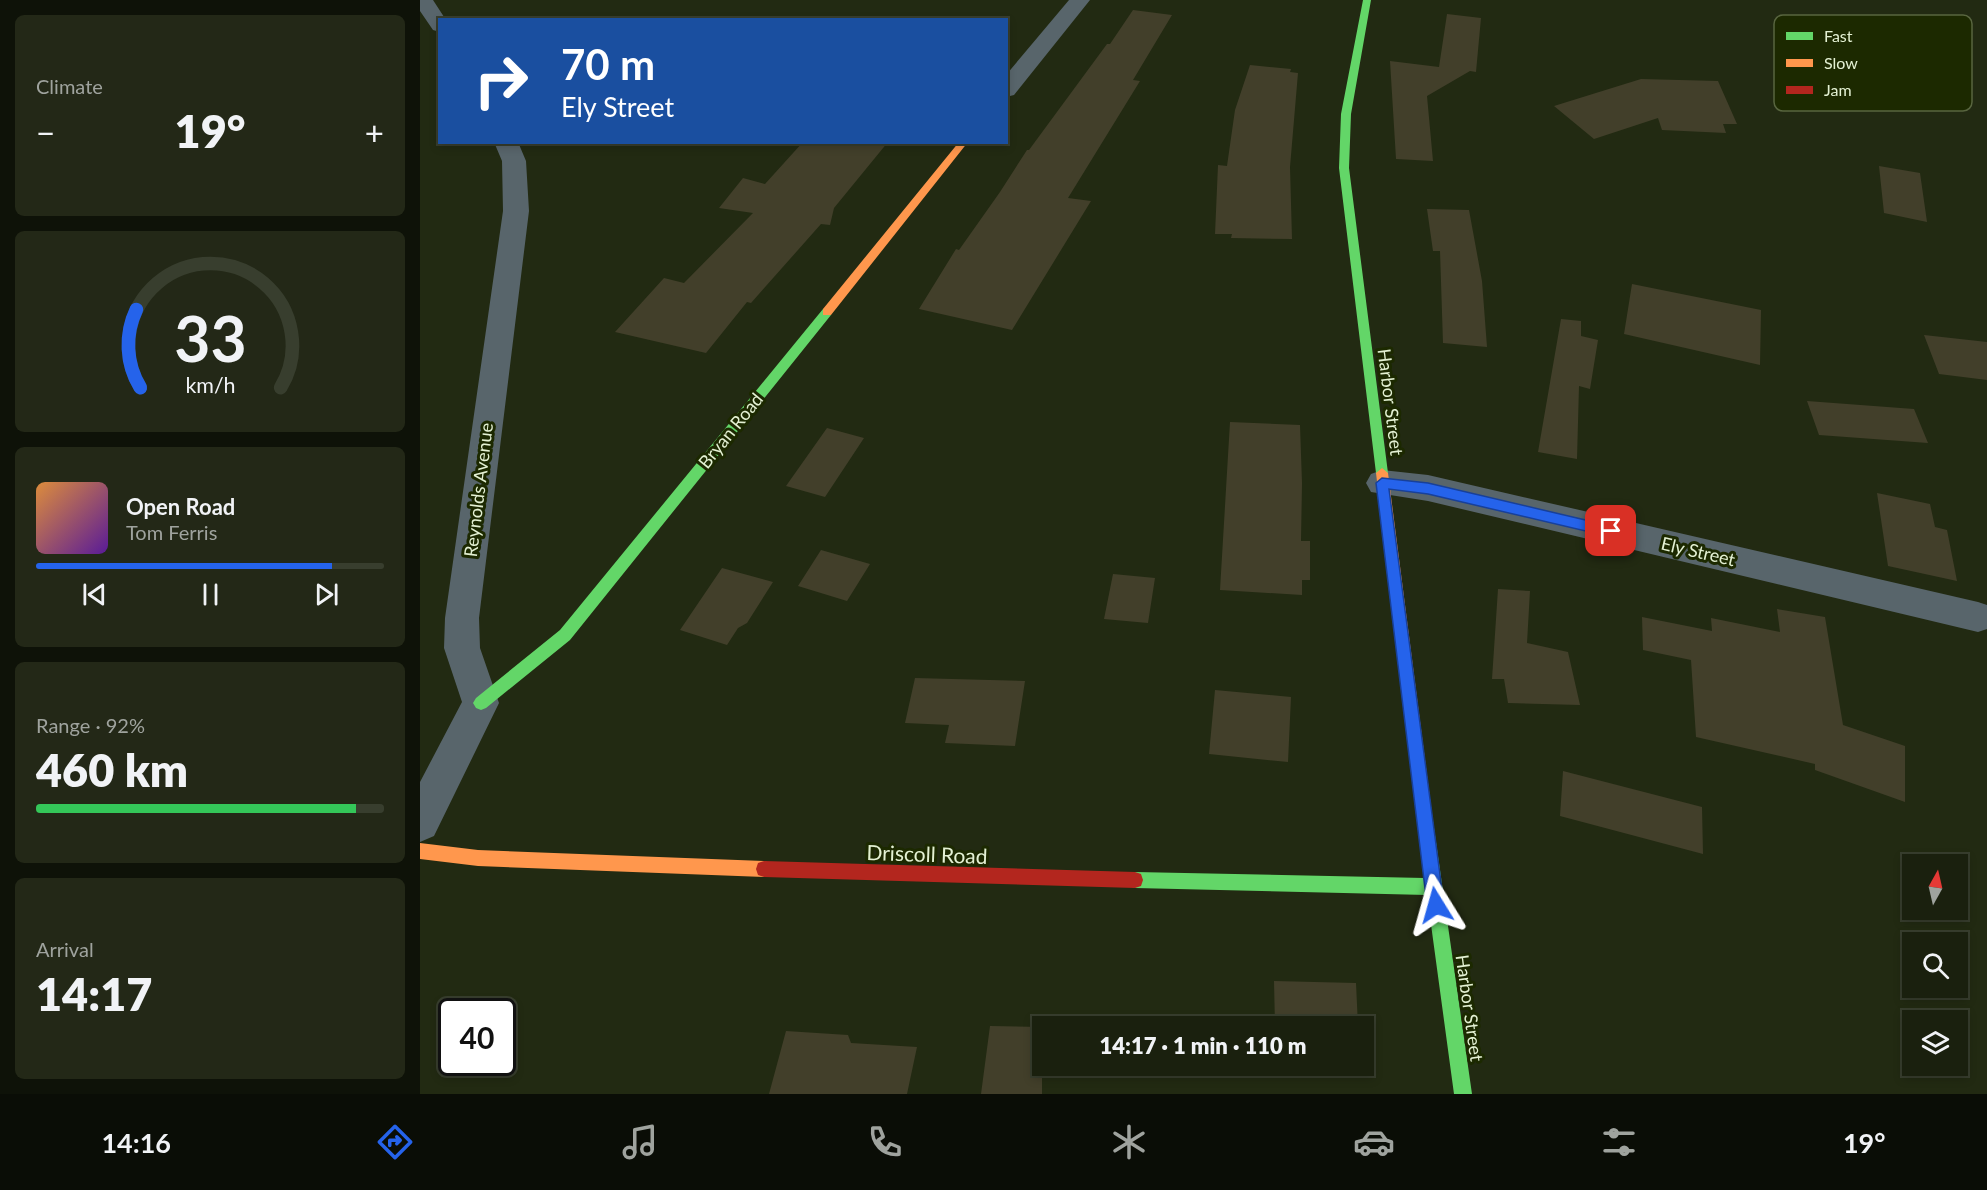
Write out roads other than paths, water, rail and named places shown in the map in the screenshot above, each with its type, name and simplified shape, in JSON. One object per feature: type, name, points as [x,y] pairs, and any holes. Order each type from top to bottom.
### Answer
[{"type":"street","points":[[423,0],[438,23]]},
{"type":"street","points":[[1008,88],[1080,0]]},
{"type":"street","name":"Harbor Street","points":[[1367,0],[1346,114],[1344,168],[1433,888],[1463,1094]]},
{"type":"street","name":"Reynolds Avenue","points":[[481,703],[462,648],[462,618],[516,211],[514,160],[507,144]]},
{"type":"street","name":"Bryan Road","points":[[481,703],[565,635],[962,144]]},
{"type":"street","name":"Ely Street","points":[[1382,483],[1428,488],[1978,617]]},
{"type":"street","points":[[420,822],[481,703]]},
{"type":"street","name":"Driscoll Road","points":[[420,851],[478,858],[908,875],[1433,888]]}]
